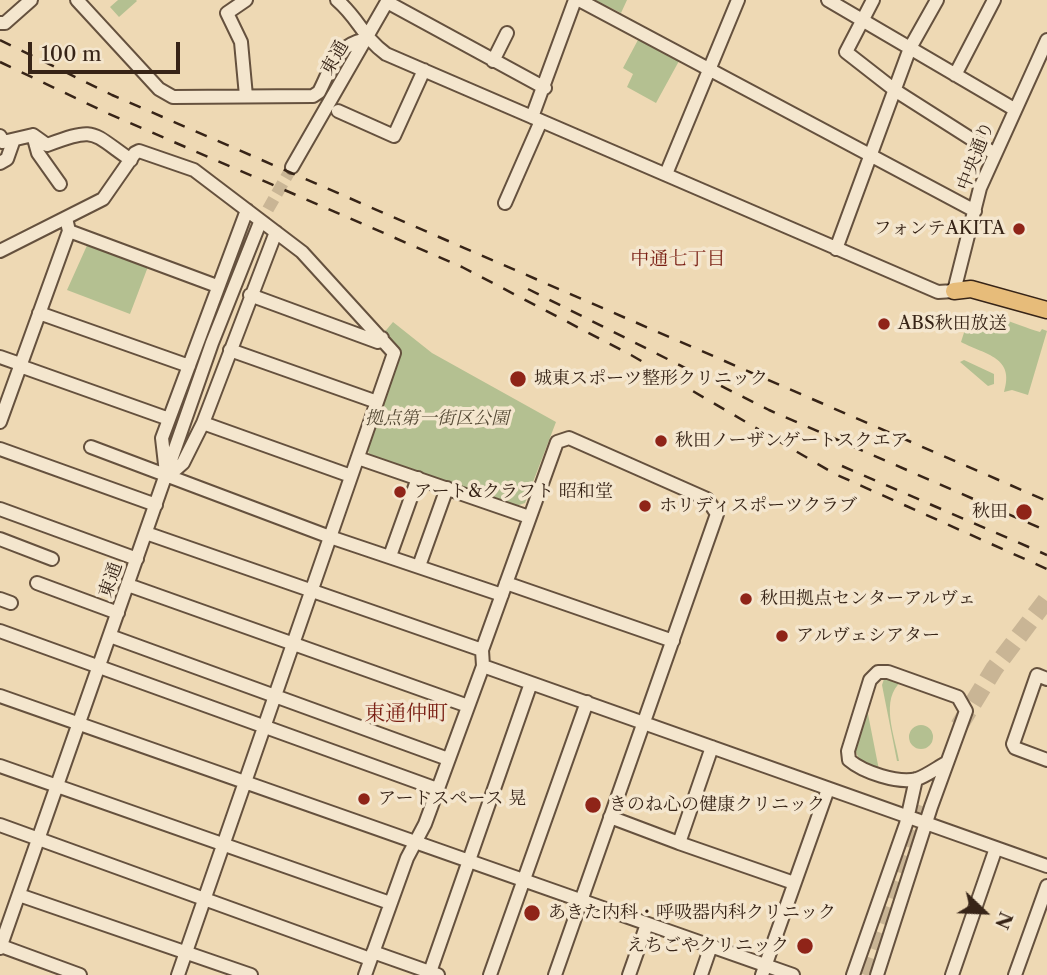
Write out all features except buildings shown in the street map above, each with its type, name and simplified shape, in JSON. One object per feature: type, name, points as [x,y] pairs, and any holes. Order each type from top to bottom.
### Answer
[{"type":"main road","points":[[954,291],[971,289],[1047,310]]},
{"type":"street","points":[[0,23],[5,23],[31,0]]},
{"type":"street","points":[[246,0],[227,13],[241,42],[246,96]]},
{"type":"street","points":[[337,0],[355,16],[366,39],[386,54],[938,292],[954,291]]},
{"type":"street","points":[[505,203],[577,0],[975,211]]},
{"type":"street","points":[[666,174],[738,0]]},
{"type":"street","points":[[828,0],[1014,109]]},
{"type":"street","points":[[873,0],[846,52],[895,92],[995,153]]},
{"type":"street","points":[[955,75],[994,0]]},
{"type":"street","points":[[388,1],[545,88]]},
{"type":"street","name":"東通","points":[[292,167],[388,1]]},
{"type":"street","points":[[85,2],[165,94],[313,96],[318,92],[341,49],[347,43],[366,39]]},
{"type":"street","points":[[836,249],[872,158],[910,48],[931,2]]},
{"type":"street","points":[[493,61],[507,33]]},
{"type":"street","name":"中央通り","points":[[954,291],[975,211],[995,153],[1047,40]]},
{"type":"street","points":[[338,111],[394,136],[424,70]]},
{"type":"street","points":[[33,135],[47,145],[83,132],[91,132],[131,160]]},
{"type":"street","points":[[0,136],[3,142],[13,142],[33,135]]},
{"type":"street","points":[[33,135],[38,153],[60,184]]},
{"type":"street","points":[[0,163],[7,159],[13,142]]},
{"type":"street","points":[[0,251],[68,225],[103,199],[139,151],[194,170],[302,251],[394,353],[177,975]]},
{"type":"street","points":[[166,477],[162,438],[247,210]]},
{"type":"street","points":[[68,225],[217,286]]},
{"type":"street","points":[[0,422],[68,225]]},
{"type":"street","name":"東通","points":[[0,947],[212,344],[259,225]]},
{"type":"street","points":[[166,477],[183,463],[203,423],[276,232]]},
{"type":"street","points":[[250,295],[378,342],[382,338]]},
{"type":"street","points":[[38,313],[189,366]]},
{"type":"street","points":[[230,350],[377,402]]},
{"type":"street","points":[[0,357],[169,419]]},
{"type":"street","points":[[203,423],[351,476]]},
{"type":"street","points":[[365,975],[390,903],[415,840],[425,824],[483,666],[482,650],[557,442],[569,438],[707,499],[717,514],[555,975]]},
{"type":"street","points":[[91,447],[330,537],[419,566],[673,640]]},
{"type":"street","points":[[0,449],[156,505]]},
{"type":"street","points":[[358,458],[529,517]]},
{"type":"street","points":[[390,556],[418,478]]},
{"type":"street","points":[[419,566],[447,488]]},
{"type":"street","points":[[0,509],[137,559]]},
{"type":"street","points":[[146,533],[482,650]]},
{"type":"street","points":[[0,539],[52,559]]},
{"type":"street","points":[[37,583],[118,613]]},
{"type":"street","points":[[128,585],[468,706]]},
{"type":"street","points":[[0,631],[437,789]]},
{"type":"street","points":[[110,636],[448,759]]},
{"type":"street","points":[[483,666],[1047,866]]},
{"type":"street","points":[[877,975],[925,824],[966,711],[958,697],[887,672],[878,672],[870,680],[848,751],[849,760],[892,778],[916,779],[946,763]]},
{"type":"street","points":[[1047,679],[1037,676],[1013,744],[1015,748],[1047,760]]},
{"type":"street","points":[[0,825],[205,899],[434,974],[469,862],[531,683]]},
{"type":"street","points":[[0,696],[711,946],[764,970],[793,975]]},
{"type":"street","points":[[490,975],[587,702]]},
{"type":"street","points":[[679,842],[712,747]]},
{"type":"street","points":[[0,766],[390,903]]},
{"type":"street","points":[[853,975],[908,818],[916,779]]},
{"type":"street","points":[[764,970],[828,789]]},
{"type":"street","points":[[610,817],[794,883]]},
{"type":"street","points":[[951,975],[996,848]]},
{"type":"street","points":[[1016,975],[1047,886]]},
{"type":"street","points":[[19,895],[251,975]]},
{"type":"street","points":[[629,975],[648,924]]},
{"type":"street","points":[[701,975],[711,946]]},
{"type":"street","points":[[0,947],[80,975]]},
{"type":"green space","points":[[118,0],[137,1],[119,17],[110,7]]},
{"type":"green space","points":[[595,0],[627,0],[621,13]]},
{"type":"green space","points":[[639,38],[679,61],[656,103],[627,87],[633,74],[623,68]]},
{"type":"green space","points":[[89,241],[149,264],[130,314],[67,290]]},
{"type":"green space","points":[[970,314],[997,318],[1040,332],[1042,329],[1047,331],[1028,395],[1012,390],[1004,392],[1006,380],[1002,364],[988,354],[961,342]]},
{"type":"green space","name":"拠点第一街区公園","points":[[393,322],[432,353],[556,422],[525,503],[516,506],[370,456],[367,448],[399,355],[382,335]]},
{"type":"green space","points":[[964,360],[994,374],[994,384],[988,386],[960,362]]},
{"type":"green space","points":[[884,679],[902,681],[891,698],[890,708],[899,761],[882,685]]},
{"type":"green space","points":[[867,709],[879,770],[860,761],[855,750]]},
{"type":"green space","points":[[921,725],[930,728],[933,737],[930,746],[921,749],[912,746],[909,737],[912,728]]},
{"type":"tunnel","points":[[259,225],[292,167]]},
{"type":"tunnel","points":[[959,726],[994,669],[1047,599]]},
{"type":"tunnel","points":[[865,975],[925,807]]},
{"type":"railway","points":[[0,40],[112,95],[1047,501]]},
{"type":"railway","points":[[0,62],[107,113],[462,267],[631,355],[835,474],[1047,569]]},
{"type":"railway","points":[[528,289],[769,410],[1047,531]]},
{"type":"railway","points":[[842,466],[1047,555]]},
{"type":"place","name":"フォンテAKITA","points":[[1019,229]]},
{"type":"place","name":"ABS秋田放送","points":[[884,324]]},
{"type":"place","name":"城東スポーツ整形クリニック","points":[[518,379]]},
{"type":"place","name":"秋田ノーザンゲートスクエア","points":[[661,441]]},
{"type":"place","name":"アート&クラフト 昭和堂","points":[[400,492]]},
{"type":"place","name":"ホリディスポーツクラブ","points":[[645,506]]},
{"type":"place","name":"秋田","points":[[1024,512]]},
{"type":"place","name":"秋田拠点センターアルヴェ","points":[[746,599]]},
{"type":"place","name":"アルヴェシアター","points":[[782,636]]},
{"type":"place","name":"アートスペース 晃","points":[[364,799]]},
{"type":"place","name":"きのね心の健康クリニック","points":[[593,805]]},
{"type":"place","name":"あきた内科・呼吸器内科クリニック","points":[[532,913]]},
{"type":"place","name":"えちごやクリニック","points":[[805,946]]},
{"type":"district","name":"中通七丁目","points":[[678,260]]},
{"type":"district","name":"東通仲町","points":[[406,714]]}]
